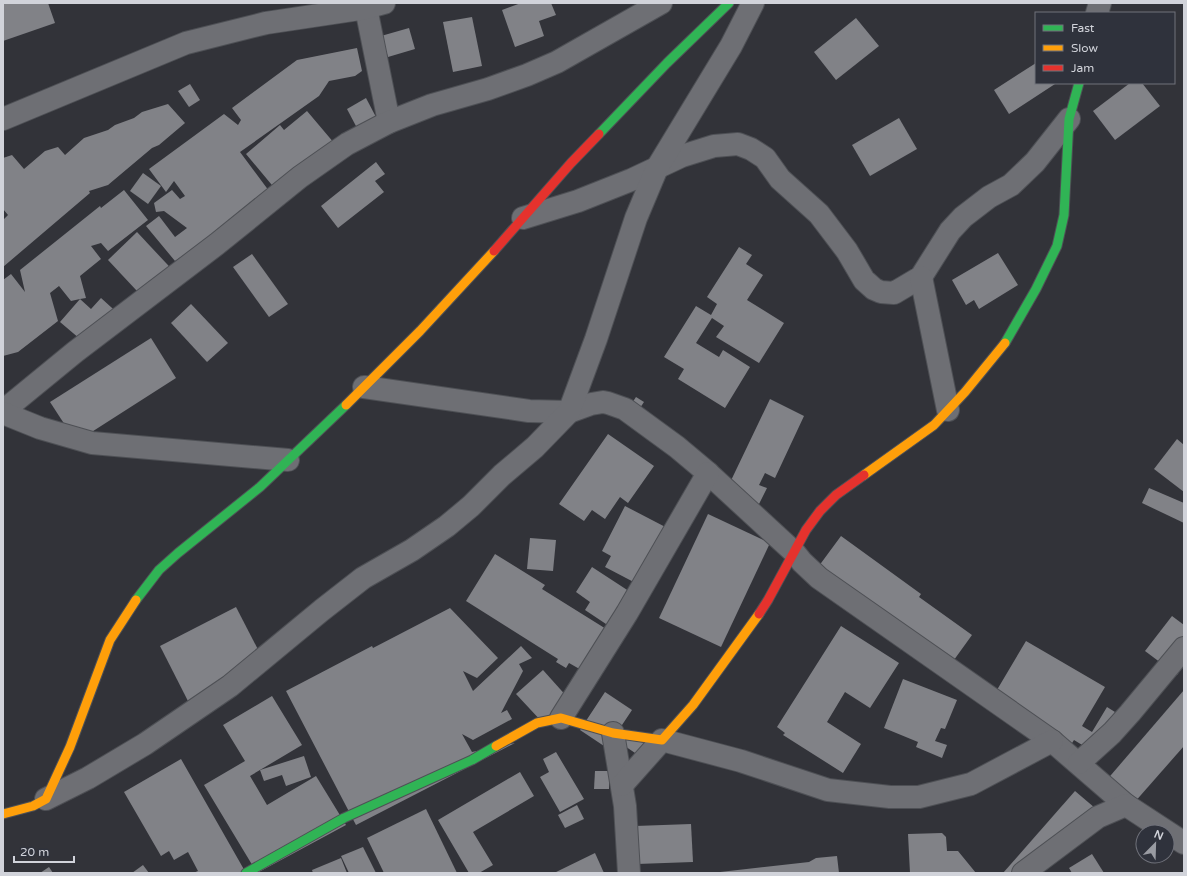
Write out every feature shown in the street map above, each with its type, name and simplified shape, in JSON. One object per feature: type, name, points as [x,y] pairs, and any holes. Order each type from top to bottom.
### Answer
[{"type":"street","points":[[288,460],[92,443],[40,428],[3,412],[74,352],[217,244],[300,177],[347,144],[389,122],[432,105],[527,76],[558,62],[661,3]]},
{"type":"street","points":[[46,799],[70,748],[110,640],[131,606],[158,570],[260,487],[325,426],[426,326],[576,158],[667,63],[729,3]]},
{"type":"street","points":[[3,814],[33,806],[88,778],[145,744],[230,686],[363,578],[412,550],[447,526],[471,506],[502,475],[535,447],[569,412],[596,339],[634,225],[657,168],[731,46],[753,3]]},
{"type":"street","points":[[3,119],[186,43],[266,23],[375,5],[389,122]]},
{"type":"street","points":[[622,785],[694,705],[768,600],[806,530],[820,511],[836,495],[934,425],[965,392],[1005,344],[1036,289],[1056,246],[1064,215],[1069,119],[1079,84]]},
{"type":"street","points":[[524,218],[578,201],[631,180],[682,156],[714,146],[738,144],[751,149],[765,158],[780,179],[819,214],[847,251],[864,280],[874,289],[881,292],[894,293],[921,277],[950,231],[963,217],[989,198],[1011,185],[1034,162],[1069,119]]},
{"type":"street","points":[[921,277],[948,410]]},
{"type":"street","points":[[364,387],[529,411],[569,412],[591,404],[602,402],[625,409],[677,447],[708,473],[794,552],[819,578],[1052,741],[1126,805],[1184,843]]},
{"type":"street","points":[[561,718],[627,613],[708,473]]},
{"type":"street","points":[[1079,763],[1112,733],[1184,648]]},
{"type":"street","points":[[246,873],[344,818],[472,760],[536,723],[561,718],[613,733],[662,740],[741,761],[828,790],[890,797],[919,797],[971,784],[1052,741]]},
{"type":"street","points":[[613,733],[625,806],[628,873]]},
{"type":"street","points":[[1022,873],[1098,817],[1126,805]]},
{"type":"building","points":[[3,3],[48,3],[55,23],[3,41]]},
{"type":"building","points":[[521,3],[551,3],[556,15],[539,21],[544,36],[515,47],[502,10]]},
{"type":"building","points":[[472,17],[482,66],[453,72],[443,22]]},
{"type":"building","points":[[856,18],[879,46],[836,80],[814,52]]},
{"type":"building","points":[[409,28],[415,49],[388,57],[381,36]]},
{"type":"building","points":[[357,48],[362,71],[355,76],[329,81],[319,96],[240,152],[272,195],[175,261],[146,226],[159,216],[175,237],[187,228],[164,211],[156,212],[154,203],[172,190],[180,199],[185,196],[174,181],[166,192],[149,169],[224,114],[238,125],[241,120],[232,108],[297,60]]},
{"type":"building","points":[[1035,64],[1035,84],[1055,84],[1009,114],[994,90]]},
{"type":"building","points":[[190,84],[200,100],[189,107],[178,91]]},
{"type":"building","points":[[1129,84],[1143,84],[1160,106],[1115,140],[1093,111]]},
{"type":"building","points":[[366,98],[376,117],[357,128],[347,109]]},
{"type":"building","points":[[168,104],[185,123],[159,145],[152,148],[108,185],[89,191],[90,193],[3,267],[3,220],[8,215],[3,209],[3,158],[12,155],[24,169],[45,151],[58,147],[65,155],[84,138],[108,130],[115,125],[134,118],[142,112]]},
{"type":"building","points":[[307,111],[340,150],[286,202],[246,154],[280,125],[284,130]]},
{"type":"building","points":[[899,118],[917,149],[870,176],[852,145]]},
{"type":"building","points":[[376,162],[385,174],[375,181],[384,192],[338,228],[321,206]]},
{"type":"building","points":[[143,173],[161,186],[148,204],[130,191]]},
{"type":"building","points":[[124,190],[148,220],[108,251],[101,243],[91,246],[101,259],[80,276],[86,298],[71,301],[59,286],[50,293],[58,321],[18,352],[3,356],[3,280],[11,274],[25,292],[20,270],[100,206],[101,208]]},
{"type":"building","points":[[137,232],[180,278],[151,306],[108,260]]},
{"type":"building","points":[[739,247],[752,255],[746,264],[763,275],[747,300],[784,323],[759,363],[716,337],[724,326],[712,318],[696,343],[719,357],[723,350],[750,367],[725,408],[678,379],[684,369],[664,357],[696,306],[711,315],[717,304],[707,297]]},
{"type":"building","points":[[998,253],[1018,285],[979,309],[974,300],[966,305],[952,280]]},
{"type":"building","points":[[252,254],[288,304],[269,317],[233,267]]},
{"type":"building","points":[[101,298],[122,317],[93,350],[60,322],[80,299],[91,309]]},
{"type":"building","points":[[191,304],[228,343],[207,362],[171,323]]},
{"type":"building","points":[[151,338],[176,378],[76,442],[50,402]]},
{"type":"building","points":[[636,397],[644,402],[636,414],[628,409]]},
{"type":"building","points":[[770,399],[804,416],[775,478],[765,473],[759,485],[767,488],[757,508],[725,493]]},
{"type":"building","points":[[608,434],[654,466],[628,503],[620,497],[605,519],[592,510],[584,521],[559,504]]},
{"type":"building","points":[[1177,439],[1184,445],[1184,492],[1154,469]]},
{"type":"building","points":[[1149,488],[1184,503],[1184,523],[1142,503]]},
{"type":"building","points":[[625,506],[675,532],[647,589],[605,567],[611,556],[602,551]]},
{"type":"building","points":[[708,514],[770,543],[721,647],[659,618]]},
{"type":"building","points":[[841,536],[921,594],[919,597],[972,635],[946,671],[813,574]]},
{"type":"building","points":[[530,538],[556,540],[553,571],[527,569]]},
{"type":"building","points":[[495,554],[545,585],[542,589],[619,637],[583,671],[569,663],[566,668],[556,662],[558,659],[466,601]]},
{"type":"building","points":[[592,567],[641,599],[618,632],[585,610],[590,602],[576,592]]},
{"type":"building","points":[[236,607],[266,665],[190,705],[160,646]]},
{"type":"building","points":[[450,608],[498,658],[477,678],[463,671],[473,691],[521,646],[532,658],[519,664],[523,671],[501,713],[507,710],[512,719],[473,740],[462,734],[472,752],[515,743],[356,825],[286,691],[372,646],[373,648]]},
{"type":"building","points":[[1172,616],[1184,625],[1184,665],[1177,675],[1145,651]]},
{"type":"building","points":[[841,626],[899,663],[870,708],[845,692],[827,722],[861,744],[843,773],[783,735],[785,733],[777,727]]},
{"type":"building","points":[[1026,641],[1105,687],[1082,726],[1092,732],[1107,707],[1115,712],[1092,751],[1074,740],[1065,754],[988,705]]},
{"type":"building","points":[[543,670],[569,699],[543,723],[516,694]]},
{"type":"building","points":[[903,679],[957,700],[945,729],[941,728],[935,741],[947,745],[942,758],[916,747],[918,742],[884,728]]},
{"type":"building","points":[[1184,690],[1184,746],[1126,812],[1099,789]]},
{"type":"building","points":[[605,692],[632,710],[614,737],[646,743],[638,755],[613,738],[607,748],[580,730]]},
{"type":"building","points":[[272,696],[302,745],[250,776],[267,805],[316,776],[346,825],[257,873],[204,785],[245,761],[223,725]]},
{"type":"building","points":[[556,752],[584,799],[560,812],[540,777],[549,772],[543,759]]},
{"type":"building","points":[[304,756],[311,777],[286,786],[282,775],[264,781],[260,770]]},
{"type":"building","points":[[181,759],[246,873],[193,873],[198,871],[188,852],[174,860],[169,851],[161,856],[124,792]]},
{"type":"building","points":[[595,771],[609,771],[609,789],[594,789]]},
{"type":"building","points":[[520,772],[534,796],[473,832],[493,865],[479,873],[469,873],[438,820]]},
{"type":"building","points":[[1075,791],[1095,808],[1038,873],[1003,873]]},
{"type":"building","points":[[577,805],[584,819],[565,828],[558,815]]},
{"type":"building","points":[[426,809],[457,873],[384,873],[367,838]]},
{"type":"building","points":[[691,824],[693,862],[637,864],[635,826]]},
{"type":"building","points":[[942,833],[946,837],[947,851],[958,851],[976,873],[910,873],[908,834]]},
{"type":"building","points":[[363,847],[376,873],[349,873],[341,856]]},
{"type":"building","points":[[595,853],[604,873],[554,873]]},
{"type":"building","points":[[1092,854],[1104,873],[1072,873],[1069,868]]},
{"type":"building","points":[[837,856],[839,873],[720,873],[809,862],[816,858]]},
{"type":"building","points":[[341,858],[347,873],[313,873],[312,870]]},
{"type":"building","points":[[143,865],[149,873],[132,873]]},
{"type":"building","points":[[49,867],[53,873],[40,873]]},
{"type":"traffic: fast","points":[[599,134],[667,63],[729,3]]},
{"type":"traffic: fast","points":[[1005,343],[1036,289],[1057,246],[1064,215],[1069,119],[1079,84]]},
{"type":"traffic: fast","points":[[136,600],[159,570],[260,487],[346,405]]},
{"type":"traffic: fast","points":[[246,873],[344,818],[472,760],[496,746]]},
{"type":"traffic: slow","points":[[346,405],[420,331],[494,251]]},
{"type":"traffic: slow","points":[[864,475],[934,425],[965,392],[1005,343]]},
{"type":"traffic: slow","points":[[3,814],[33,806],[46,799],[70,747],[110,640],[136,600]]},
{"type":"traffic: slow","points":[[496,746],[537,723],[561,718],[613,733],[662,740],[693,705],[759,614]]},
{"type":"traffic: jam","points":[[494,251],[571,163],[599,134]]},
{"type":"traffic: jam","points":[[759,614],[806,530],[820,511],[836,495],[864,475]]}]
